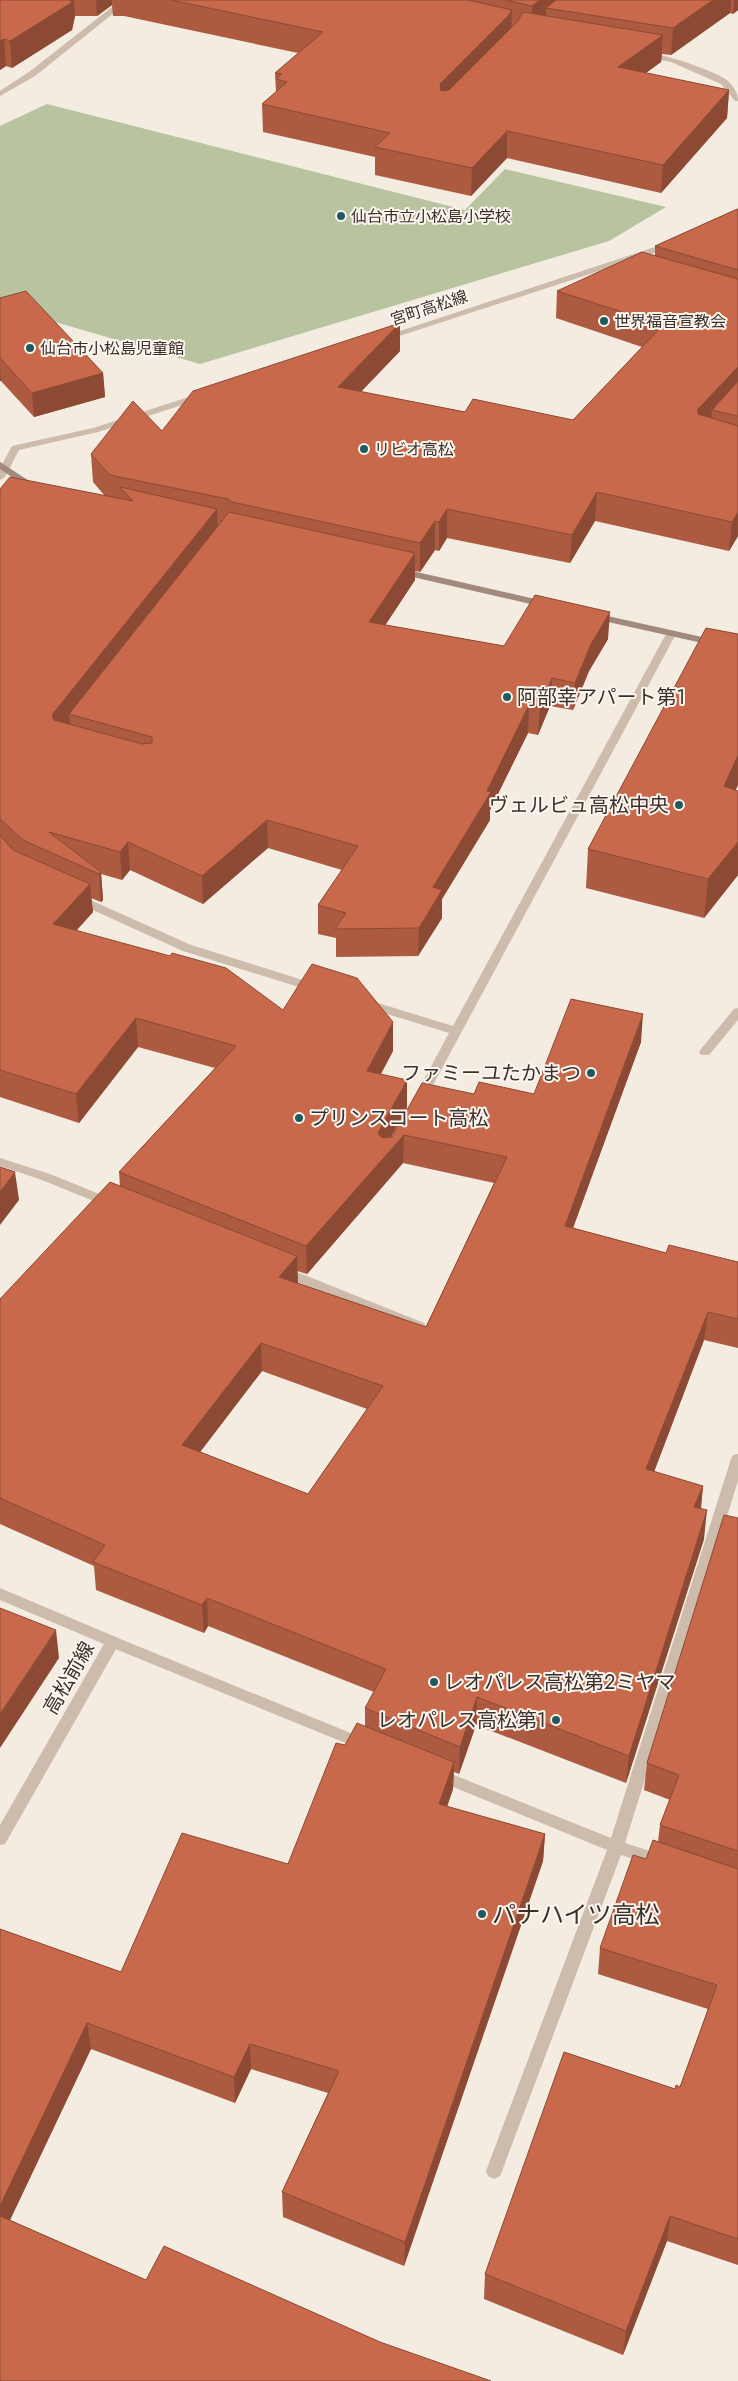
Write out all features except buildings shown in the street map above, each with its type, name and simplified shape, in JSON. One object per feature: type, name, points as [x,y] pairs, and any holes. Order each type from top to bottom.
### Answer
[{"type":"street","points":[[0,94],[32,74],[126,0]]},
{"type":"street","points":[[633,53],[673,60],[715,78],[724,82],[738,99]]},
{"type":"street","name":"宮町高松線","points":[[372,342],[610,266],[683,240]]},
{"type":"street","points":[[610,266],[628,271]]},
{"type":"street","points":[[48,494],[38,492],[1,470],[15,448],[95,430],[210,393]]},
{"type":"street","points":[[392,570],[556,607]]},
{"type":"street","points":[[585,614],[738,648]]},
{"type":"street","points":[[414,1109],[672,634]]},
{"type":"street","points":[[64,893],[187,948],[326,991]]},
{"type":"street","points":[[354,1000],[456,1031]]},
{"type":"street","points":[[706,1052],[738,1012]]},
{"type":"street","points":[[0,1162],[46,1177],[119,1206]]},
{"type":"street","points":[[274,1268],[419,1326]]},
{"type":"street","points":[[494,2171],[616,1846],[738,1459]]},
{"type":"street","name":"高松前線","points":[[0,1594],[112,1642],[0,1839]]},
{"type":"street","points":[[112,1642],[378,1750]]},
{"type":"street","points":[[424,1768],[616,1846],[682,1869]]},
{"type":"green space","points":[[47,104],[465,210],[505,169],[666,207],[609,241],[200,364],[0,306],[0,126]]},
{"type":"place","name":"仙台市立小松島小学校","points":[[341,216]]},
{"type":"place","name":"世界福音宣教会","points":[[604,321]]},
{"type":"place","name":"仙台市小松島児童館","points":[[30,348]]},
{"type":"place","name":"リビオ高松","points":[[364,449]]},
{"type":"place","name":"阿部幸アパート第1","points":[[507,697]]},
{"type":"place","name":"ヴェルビュ高松中央","points":[[679,805]]},
{"type":"place","name":"ファミーユたかまつ","points":[[591,1073]]},
{"type":"place","name":"プリンスコート高松","points":[[299,1118]]},
{"type":"place","name":"レオパレス高松第2ミヤマ","points":[[434,1682]]},
{"type":"place","name":"レオパレス高松第1","points":[[556,1720]]},
{"type":"place","name":"パナハイツ高松","points":[[482,1914]]}]
